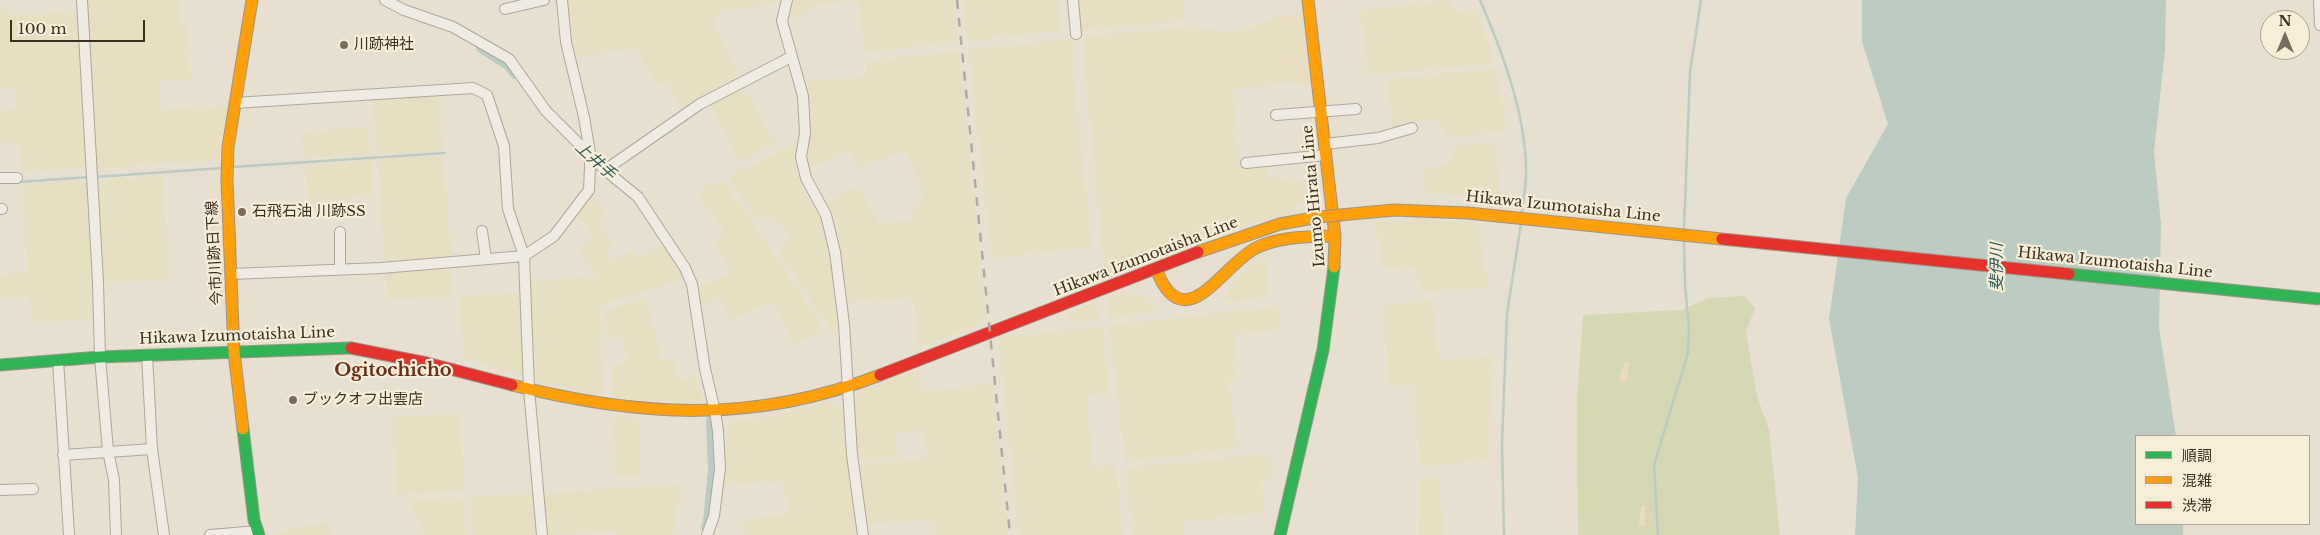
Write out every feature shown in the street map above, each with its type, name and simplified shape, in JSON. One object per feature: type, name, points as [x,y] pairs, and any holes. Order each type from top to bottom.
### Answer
[{"type":"main road","name":"今市川跡日下線","points":[[252,0],[235,103],[226,180],[234,352],[254,520],[259,533]]},
{"type":"main road","name":"Izumo Hirata Line","points":[[1280,535],[1325,344],[1335,272],[1335,236],[1308,0]]},
{"type":"main road","name":"Hikawa Izumotaisha Line","points":[[0,364],[100,357],[308,347],[345,347],[427,362],[529,389],[610,406],[715,411],[777,405],[847,388],[1234,238],[1280,224],[1320,217],[1394,210],[1468,213],[2320,299]]},
{"type":"main road","points":[[1156,269],[1159,282],[1167,292],[1188,299],[1199,297],[1208,291],[1246,253],[1265,244],[1335,236]]},
{"type":"street","points":[[82,0],[98,282],[100,357],[108,451],[114,480],[116,535]]},
{"type":"street","points":[[385,0],[406,5],[453,27],[509,59],[546,111],[605,170],[638,197],[685,268],[692,284],[705,368],[715,411],[720,468],[714,516],[707,535]]},
{"type":"street","points":[[505,9],[544,0]]},
{"type":"street","points":[[231,274],[340,269],[524,256],[554,236],[588,190],[590,153],[584,117],[566,42],[562,0]]},
{"type":"street","points":[[787,0],[782,21],[803,96],[805,133],[801,157],[806,178],[826,216],[835,252],[844,324],[852,456],[864,535]]},
{"type":"street","points":[[1073,0],[1076,34]]},
{"type":"street","points":[[2319,0],[2320,24]]},
{"type":"street","points":[[605,170],[700,104],[791,56]]},
{"type":"street","points":[[235,103],[473,88],[486,95],[504,146],[508,209],[524,256],[529,389],[542,535]]},
{"type":"street","points":[[1276,115],[1356,109]]},
{"type":"street","points":[[1246,163],[1326,149],[1378,138],[1412,128]]},
{"type":"street","points":[[0,178],[16,178]]},
{"type":"street","points":[[482,231],[486,259]]},
{"type":"street","points":[[340,232],[340,269]]},
{"type":"street","points":[[147,355],[152,449],[164,535]]},
{"type":"street","points":[[58,360],[69,535]]},
{"type":"street","points":[[63,455],[152,449]]},
{"type":"street","points":[[0,490],[33,489]]},
{"type":"street","points":[[210,535],[259,533]]},
{"type":"shaded area","points":[[84,0],[180,0],[180,26],[188,26],[190,79],[159,81],[160,109],[227,105],[219,160],[95,169]]},
{"type":"shaded area","points":[[567,0],[778,0],[776,4],[721,11],[713,22],[740,80],[684,112],[666,82],[658,85],[635,48],[578,58]]},
{"type":"shaded area","points":[[794,0],[954,0],[958,41],[864,53],[858,1],[821,5],[790,20]]},
{"type":"shaded area","points":[[962,0],[1058,0],[1061,31],[967,41]]},
{"type":"shaded area","points":[[1077,0],[1184,0],[1186,20],[1080,31]]},
{"type":"shaded area","points":[[1452,0],[1453,13],[1477,9],[1495,64],[1368,75],[1360,10]]},
{"type":"shaded area","points":[[8,8],[10,16],[77,10],[86,168],[21,172],[18,142],[0,143],[0,110],[16,109],[14,88],[0,88],[0,9]]},
{"type":"shaded area","points":[[1307,14],[1313,81],[1233,89],[1240,166],[1266,165],[1268,177],[1303,179],[1304,203],[1290,206],[1291,213],[1234,228],[1105,279],[1082,37],[1195,26],[1231,34],[1277,17]]},
{"type":"shaded area","points":[[1070,39],[1092,247],[992,258],[968,49]]},
{"type":"shaded area","points":[[959,51],[987,323],[918,347],[913,299],[846,303],[842,254],[833,214],[826,202],[859,185],[878,222],[910,220],[924,194],[906,151],[860,168],[848,149],[811,169],[808,159],[811,106],[806,82],[866,76],[866,61]]},
{"type":"shaded area","points":[[1496,68],[1507,131],[1448,137],[1439,119],[1393,127],[1386,79]]},
{"type":"shaded area","points":[[742,87],[776,143],[739,162],[710,103]]},
{"type":"shaded area","points":[[440,93],[443,150],[377,154],[372,97]]},
{"type":"shaded area","points":[[368,127],[370,154],[303,159],[301,132]]},
{"type":"shaded area","points":[[798,142],[796,167],[799,182],[822,220],[830,255],[837,340],[778,250],[791,239],[771,216],[765,219],[762,216],[757,221],[728,176]]},
{"type":"shaded area","points":[[1494,142],[1502,198],[1427,193],[1422,171],[1450,162],[1456,146]]},
{"type":"shaded area","points":[[443,156],[452,259],[384,265],[377,159]]},
{"type":"shaded area","points":[[371,160],[374,197],[307,201],[305,166]]},
{"type":"shaded area","points":[[163,176],[170,280],[104,282],[96,181]]},
{"type":"shaded area","points":[[721,179],[806,301],[816,317],[822,332],[794,346],[774,303],[729,320],[721,297],[700,305],[697,287],[732,272],[714,240],[726,233],[697,192]]},
{"type":"shaded area","points":[[87,181],[97,319],[32,323],[29,297],[0,298],[0,274],[27,273],[23,185]]},
{"type":"shaded area","points":[[592,193],[608,217],[599,225],[613,244],[605,248],[613,261],[632,249],[638,259],[664,243],[686,279],[599,305],[604,396],[536,381],[530,281],[598,276],[578,250],[595,237],[577,216]]},
{"type":"shaded area","points":[[1418,219],[1478,223],[1488,288],[1420,293],[1416,269],[1383,270],[1375,222]]},
{"type":"shaded area","points":[[1266,257],[1269,298],[1219,303],[1244,271]]},
{"type":"shaded area","points":[[450,267],[453,297],[387,301],[385,274],[389,271]]},
{"type":"shaded area","points":[[523,292],[529,378],[463,357],[459,297]]},
{"type":"shaded area","points":[[1130,292],[1147,298],[1157,311],[1109,319],[1107,297]]},
{"type":"shaded area","points":[[646,299],[662,361],[675,359],[679,379],[696,376],[703,401],[647,401],[616,398],[612,393],[611,365],[627,363],[624,337],[608,340],[605,311]]},
{"type":"shaded area","points":[[1433,300],[1439,360],[1494,355],[1487,460],[1419,467],[1415,385],[1389,386],[1383,306]]},
{"type":"shaded area","points":[[1096,301],[1099,320],[1070,323],[1068,314]]},
{"type":"shaded area","points":[[1278,306],[1280,330],[1235,334],[1238,379],[1228,381],[1239,449],[1125,462],[1109,325]]},
{"type":"shaded area","points":[[1102,327],[1109,393],[1087,396],[1093,467],[1116,465],[1123,535],[1019,535],[998,336]]},
{"type":"shaded area","points":[[918,369],[922,392],[992,383],[1008,535],[936,535],[934,520],[867,525],[860,464],[927,457],[924,430],[894,432],[899,458],[858,461],[853,401],[858,393]]},
{"type":"shaded area","points":[[832,401],[844,409],[859,535],[747,535],[741,520],[788,514],[784,482],[722,486],[729,421],[769,417]]},
{"type":"shaded area","points":[[460,413],[464,490],[397,495],[392,417]]},
{"type":"shaded area","points":[[618,416],[638,418],[642,476],[617,477],[612,423]]},
{"type":"shaded area","points":[[1271,453],[1272,478],[1261,479],[1265,513],[1184,522],[1185,535],[1132,535],[1126,468]]},
{"type":"shaded area","points":[[1437,476],[1446,535],[1418,535],[1419,479]]},
{"type":"shaded area","points":[[682,484],[673,535],[617,535],[616,532],[547,535],[544,493]]},
{"type":"shaded area","points":[[536,493],[538,535],[473,535],[471,497]]},
{"type":"shaded area","points":[[465,498],[466,535],[425,535],[409,500]]},
{"type":"shaded area","points":[[324,521],[334,535],[271,535]]},
{"type":"green space","points":[[1744,296],[1755,308],[1746,332],[1757,396],[1769,430],[1780,535],[1578,535],[1577,399],[1583,315],[1681,310],[1709,298]]},
{"type":"sand","points":[[1625,361],[1629,363],[1628,376],[1623,383],[1619,378]]},
{"type":"sand","points":[[1641,506],[1645,506],[1646,524],[1642,527],[1639,525]]},
{"type":"water","name":"斐伊川","points":[[1862,0],[2166,0],[2165,50],[2154,152],[2161,224],[2159,327],[2176,435],[2135,435],[2135,525],[2183,525],[2183,535],[1855,535],[1858,478],[1829,319],[1846,198],[1888,124],[1862,42]]},
{"type":"waterway","points":[[1480,0],[1497,41],[1518,107],[1525,152],[1526,174],[1522,212]]},
{"type":"waterway","points":[[1684,230],[1690,72],[1701,0]]},
{"type":"waterway","name":"上井手","points":[[481,48],[508,65],[515,74]]},
{"type":"waterway","points":[[232,167],[445,153]]},
{"type":"waterway","points":[[95,177],[222,168]]},
{"type":"waterway","points":[[18,182],[90,177]]},
{"type":"waterway","points":[[1504,535],[1502,443],[1507,314],[1521,223]]},
{"type":"waterway","points":[[1658,535],[1654,465],[1688,353],[1689,330],[1684,240]]},
{"type":"waterway","name":"上井手","points":[[706,527],[713,470],[711,421]]},
{"type":"railway","points":[[957,0],[1010,535]]},
{"type":"traffic: fast","points":[[1280,535],[1323,350],[1334,267]]},
{"type":"traffic: fast","points":[[2069,274],[2320,299]]},
{"type":"traffic: fast","points":[[0,365],[100,357],[351,348]]},
{"type":"traffic: fast","points":[[243,429],[254,520],[259,535]]},
{"type":"traffic: slow","points":[[243,429],[234,352],[227,180],[228,147],[252,0]]},
{"type":"traffic: slow","points":[[1308,0],[1335,236],[1334,267]]},
{"type":"traffic: slow","points":[[1319,217],[1394,210],[1468,213],[1722,239]]},
{"type":"traffic: slow","points":[[1198,252],[1280,224],[1319,217]]},
{"type":"traffic: slow","points":[[1156,269],[1167,290],[1179,299],[1191,299],[1204,292],[1243,256],[1265,244],[1285,239],[1335,236]]},
{"type":"traffic: slow","points":[[512,385],[606,404],[652,409],[697,410],[742,408],[788,402],[834,391],[880,375]]},
{"type":"traffic: jam","points":[[1722,239],[2069,274]]},
{"type":"traffic: jam","points":[[880,375],[1198,252]]},
{"type":"traffic: jam","points":[[351,348],[427,363],[512,385]]},
{"type":"place","name":"川跡神社","points":[[344,45]]},
{"type":"place","name":"石飛石油 川跡SS","points":[[242,212]]},
{"type":"place","name":"ブックオフ出雲店","points":[[293,400]]},
{"type":"district","name":"Ogitochicho","points":[[393,371]]}]
